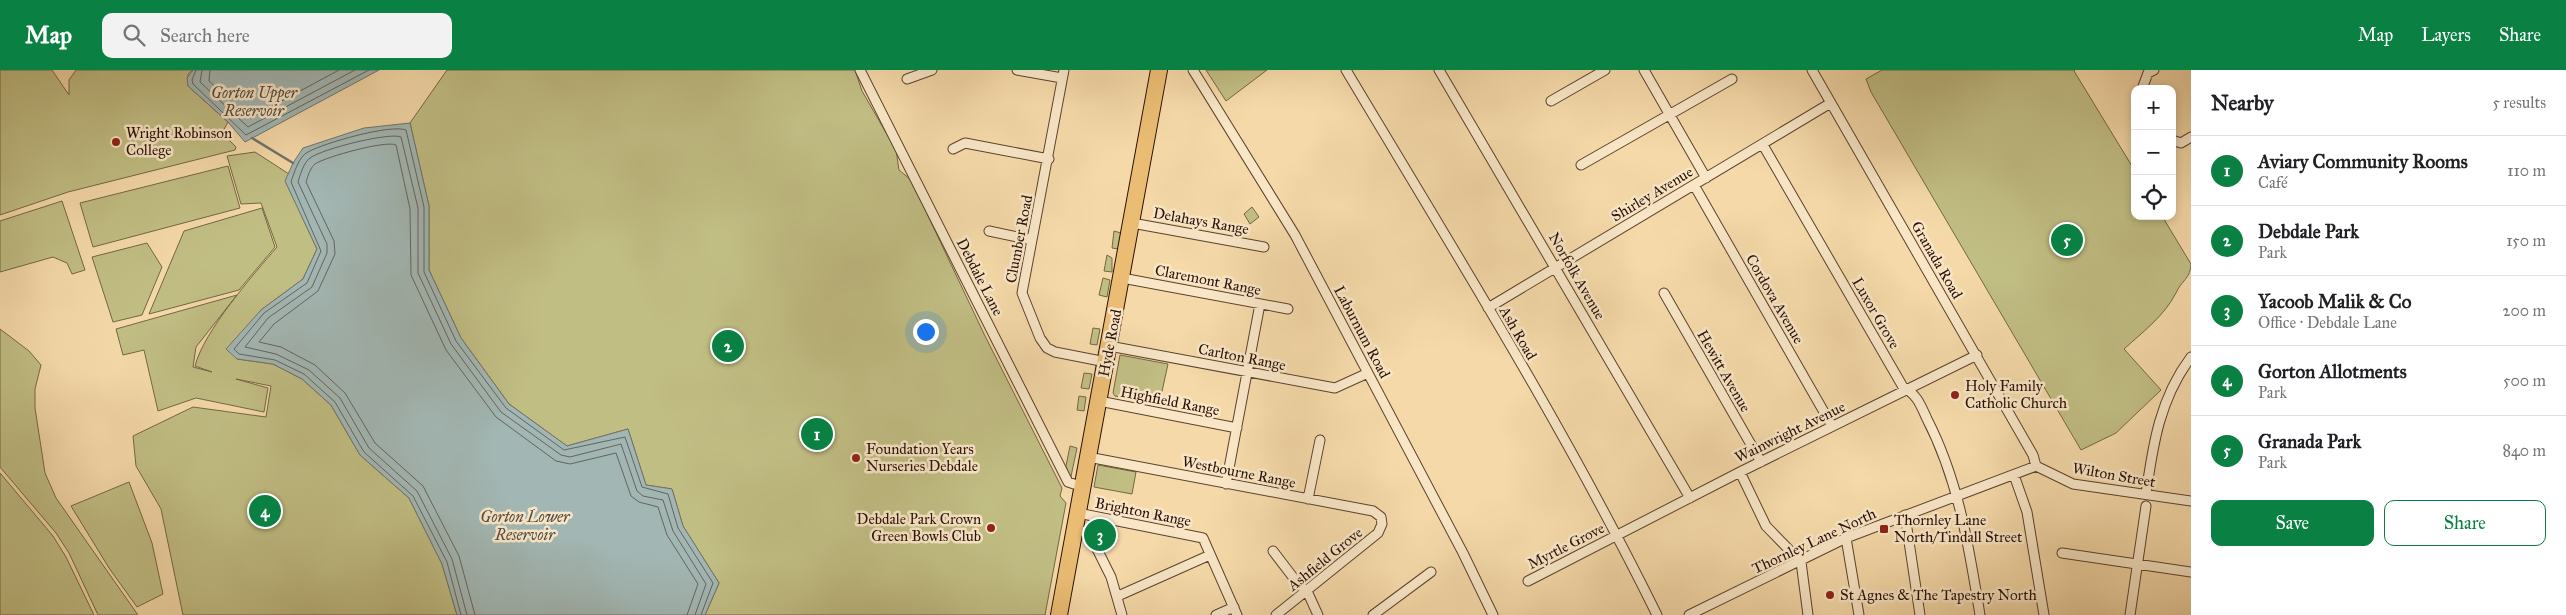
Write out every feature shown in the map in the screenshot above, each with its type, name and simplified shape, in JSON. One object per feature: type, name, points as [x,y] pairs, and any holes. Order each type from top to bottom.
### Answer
[{"type":"highway","name":"Hyde Road","points":[[1059,615],[1159,70]]},
{"type":"street","name":"Debdale Lane","points":[[860,70],[1068,482],[1083,487]]},
{"type":"street","points":[[907,79],[932,70]]},
{"type":"street","points":[[1017,70],[1063,74]]},
{"type":"street","name":"Laburnum Road","points":[[1193,70],[1295,235],[1463,553],[1493,615]]},
{"type":"street","name":"Ash Road","points":[[1346,70],[1488,308],[1618,535],[1657,615]]},
{"type":"street","name":"Norfolk Avenue","points":[[1439,70],[1690,498]]},
{"type":"street","points":[[1552,101],[1605,70]]},
{"type":"street","points":[[1644,70],[1706,178]]},
{"type":"street","name":"Granada Road","points":[[1812,70],[1829,104],[2034,455],[2036,466]]},
{"type":"street","points":[[2144,85],[2148,73],[2154,70]]},
{"type":"street","name":"Clumber Road","points":[[1063,74],[1049,159],[1022,294],[1040,338],[1047,348],[1055,352],[1106,362]]},
{"type":"street","points":[[1581,165],[1732,79]]},
{"type":"street","name":"Shirley Avenue","points":[[1488,308],[1829,104]]},
{"type":"street","points":[[2176,142],[2180,143],[2191,137]]},
{"type":"street","points":[[953,149],[965,143],[1049,159]]},
{"type":"street","name":"Luxor Grove","points":[[1763,145],[1903,387],[1914,393],[1938,439],[1966,530],[1980,615]]},
{"type":"street","name":"Cordova Avenue","points":[[1694,186],[1832,426]]},
{"type":"street","name":"Delahays Range","points":[[1132,223],[1264,247]]},
{"type":"street","points":[[989,231],[1032,240]]},
{"type":"street","name":"Claremont Range","points":[[1122,278],[1288,309]]},
{"type":"street","name":"Hewitt Avenue","points":[[1664,293],[1761,462]]},
{"type":"street","points":[[1226,484],[1260,304]]},
{"type":"street","name":"Carlton Range","points":[[1109,346],[1335,388],[1368,373]]},
{"type":"street","name":"Wainwright Avenue","points":[[1618,535],[1832,426],[1977,356]]},
{"type":"street","points":[[2146,494],[2156,430],[2164,403],[2177,375],[2191,356]]},
{"type":"street","name":"Highfield Range","points":[[1099,401],[1237,428]]},
{"type":"street","points":[[1308,499],[1320,440]]},
{"type":"street","name":"Westbourne Range","points":[[1088,456],[1373,512],[1382,520]]},
{"type":"street","name":"Thornley Lane North","points":[[1689,615],[1846,538],[2036,466]]},
{"type":"street","name":"Wilton Street","points":[[2036,466],[2073,484],[2191,501]]},
{"type":"street","points":[[1740,472],[1766,526],[1800,562],[1808,615]]},
{"type":"street","points":[[2014,475],[2027,512],[2044,615]]},
{"type":"street","points":[[2130,615],[2146,506]]},
{"type":"street","name":"Brighton Range","points":[[1078,513],[1204,538],[1210,555]]},
{"type":"street","points":[[1905,515],[1920,615]]},
{"type":"street","name":"Ashfield Grove","points":[[1276,615],[1378,533],[1382,527],[1382,520]]},
{"type":"street","points":[[1075,529],[1089,533],[1111,577],[1122,615]]},
{"type":"street","name":"Myrtle Grove","points":[[1528,581],[1618,535]]},
{"type":"street","points":[[1846,538],[1859,615]]},
{"type":"street","points":[[1273,551],[1307,591],[1318,615]]},
{"type":"street","points":[[2062,553],[2191,572]]},
{"type":"street","points":[[1118,596],[1210,555],[1236,611],[1216,615]]},
{"type":"street","points":[[1373,615],[1431,572]]},
{"type":"shaded area","name":"Wright Robinson College","points":[[0,70],[52,70],[69,95],[69,80],[76,70],[193,70],[188,74],[188,86],[228,122],[222,133],[236,147],[235,150],[68,192],[0,215]]},
{"type":"shaded area","points":[[447,70],[855,70],[862,91],[896,150],[899,170],[911,180],[985,336],[1062,488],[1060,496],[1066,503],[1045,615],[705,615],[719,583],[683,526],[672,489],[646,485],[628,429],[567,446],[509,404],[461,338],[429,270],[429,206],[410,123]]},
{"type":"shaded area","points":[[1206,70],[1267,70],[1226,101]]},
{"type":"shaded area","points":[[1882,70],[2075,70],[2131,164],[2131,220],[2164,220],[2191,264],[2188,276],[2166,309],[2124,349],[2161,390],[2116,433],[2081,450],[1871,92],[1866,79]]},
{"type":"shaded area","points":[[255,152],[289,174],[286,182],[317,249],[303,279],[261,310],[237,359],[273,364],[302,379],[331,405],[360,455],[409,498],[442,564],[457,615],[183,615],[161,509],[136,466],[133,436],[193,407],[266,417],[271,386],[236,379],[268,388],[264,412],[196,398],[158,411],[144,350],[123,355],[116,329],[237,295],[196,347],[193,367],[212,372],[195,366],[200,352],[230,304],[277,247],[261,203],[241,204],[227,156]]},
{"type":"shaded area","points":[[228,166],[240,208],[93,247],[80,203]]},
{"type":"shaded area","points":[[62,201],[85,270],[72,274],[67,263],[53,257],[0,272],[0,221]]},
{"type":"shaded area","points":[[1252,207],[1259,217],[1250,224],[1244,214]]},
{"type":"shaded area","points":[[262,208],[275,247],[239,290],[149,314],[184,231]]},
{"type":"shaded area","points":[[1114,231],[1121,233],[1119,249],[1112,248]]},
{"type":"shaded area","points":[[147,243],[162,267],[142,315],[113,322],[92,257]]},
{"type":"shaded area","points":[[1107,255],[1112,258],[1112,272],[1104,271]]},
{"type":"shaded area","points":[[1103,278],[1110,280],[1107,297],[1099,295]]},
{"type":"shaded area","points":[[1093,328],[1100,329],[1097,345],[1090,344]]},
{"type":"shaded area","points":[[0,329],[29,351],[41,365],[35,389],[35,408],[45,473],[56,498],[138,615],[98,615],[69,553],[56,533],[0,467]]},
{"type":"shaded area","points":[[1120,355],[1168,364],[1159,405],[1115,396],[1113,393]]},
{"type":"shaded area","points":[[1084,373],[1092,374],[1089,389],[1081,388]]},
{"type":"shaded area","points":[[1079,396],[1086,397],[1084,411],[1077,410]]},
{"type":"shaded area","points":[[1070,446],[1077,448],[1070,481],[1065,471]]},
{"type":"shaded area","points":[[1098,465],[1136,472],[1132,494],[1094,487]]},
{"type":"shaded area","points":[[0,473],[53,536],[66,557],[94,615],[0,615]]},
{"type":"shaded area","points":[[129,482],[152,543],[163,594],[137,607],[109,568],[71,506]]},
{"type":"water","name":"Gorton Upper Reservoir","points":[[193,70],[379,70],[245,142],[228,122],[188,86],[187,78]]},
{"type":"water","name":"Gorton Lower Reservoir","points":[[410,123],[429,206],[429,270],[461,338],[509,404],[567,446],[628,429],[646,485],[672,489],[683,526],[719,583],[705,615],[457,615],[442,564],[409,498],[360,455],[331,405],[302,379],[273,364],[237,359],[226,349],[261,310],[303,279],[317,249],[285,181],[293,163],[303,148],[364,128]]},
{"type":"waterway","points":[[252,138],[293,163]]},
{"type":"place","name":"Wright Robinson College","points":[[116,142]]},
{"type":"place","name":"Granada Park","points":[[2067,240]]},
{"type":"place","name":"Debdale Park","points":[[728,346]]},
{"type":"place","name":"Holy Family Catholic Church","points":[[1955,395]]},
{"type":"place","name":"Aviary Community Rooms","points":[[817,434]]},
{"type":"place","name":"Foundation Years Nurseries Debdale","points":[[856,458]]},
{"type":"place","name":"Gorton Allotments","points":[[265,511]]},
{"type":"place","name":"Debdale Park Crown Green Bowls Club","points":[[991,528]]},
{"type":"place","name":"Thornley Lane North/Tindall Street","points":[[1884,529]]},
{"type":"place","name":"Yacoob Malik & Co","points":[[1100,535]]},
{"type":"place","name":"St Agnes & The Tapestry North","points":[[1830,595]]}]
